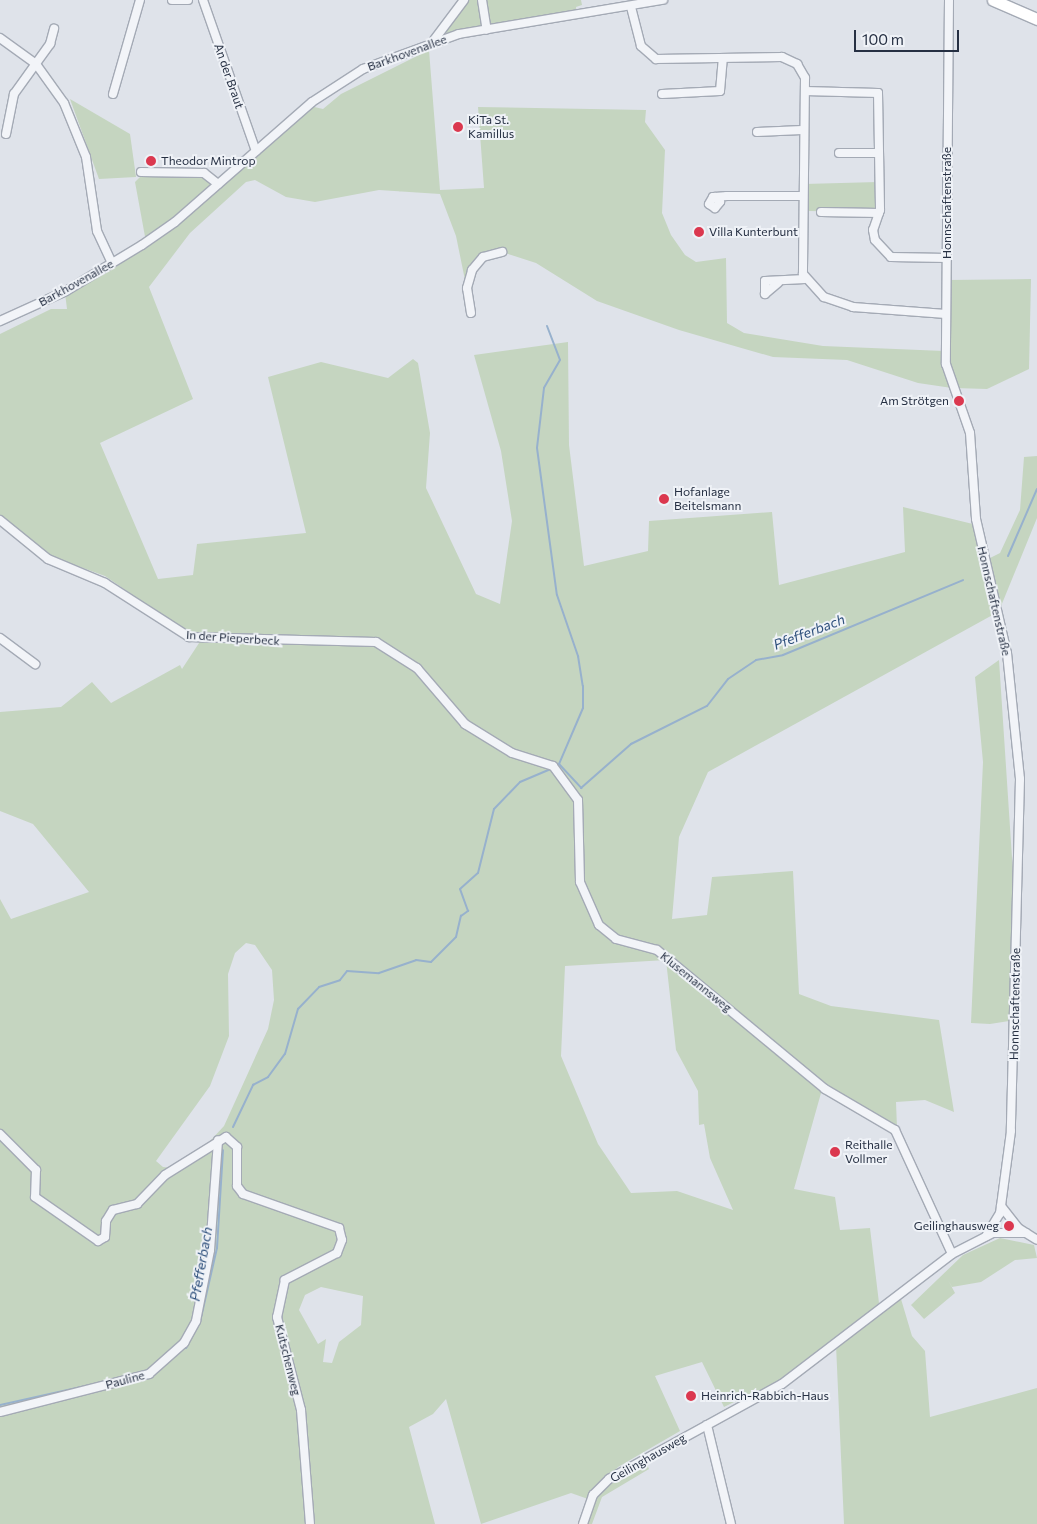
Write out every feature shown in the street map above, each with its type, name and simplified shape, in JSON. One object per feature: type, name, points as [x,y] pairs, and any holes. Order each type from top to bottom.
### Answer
[{"type":"main road","points":[[993,0],[1037,19]]},
{"type":"street","points":[[114,94],[140,0]]},
{"type":"street","points":[[172,0],[188,0]]},
{"type":"street","name":"An der Braut","points":[[203,0],[256,151]]},
{"type":"street","points":[[434,40],[464,0]]},
{"type":"street","points":[[482,0],[487,30]]},
{"type":"street","name":"Barkhovenallee","points":[[0,321],[66,291],[112,264],[175,222],[326,91],[363,69],[434,40],[663,0]]},
{"type":"street","name":"Honnschaftenstraße","points":[[949,0],[946,364],[970,433],[976,519],[1007,653],[1020,779],[1012,1108],[998,1220]]},
{"type":"street","points":[[631,7],[641,46],[650,56],[792,60],[804,73],[801,269],[805,278],[824,297],[853,307],[946,314]]},
{"type":"street","points":[[6,134],[12,98],[50,44],[54,29]]},
{"type":"street","points":[[0,38],[36,64],[53,84],[77,131],[89,170],[97,231],[112,264]]},
{"type":"street","points":[[662,94],[720,91],[723,59]]},
{"type":"street","points":[[805,91],[878,93],[879,214],[873,236],[888,256],[947,258]]},
{"type":"street","points":[[757,132],[802,130]]},
{"type":"street","points":[[839,152],[879,153]]},
{"type":"street","points":[[141,172],[204,173],[218,184]]},
{"type":"street","points":[[715,197],[801,196]]},
{"type":"street","points":[[821,212],[879,214]]},
{"type":"street","points":[[472,313],[467,288],[472,270],[483,257],[502,252]]},
{"type":"street","points":[[778,283],[805,278]]},
{"type":"street","name":"In der Pieperbeck","points":[[0,520],[48,559],[105,583],[189,637],[376,642],[417,668],[465,724]]},
{"type":"street","points":[[0,638],[35,664]]},
{"type":"street","name":"Klusemannsweg","points":[[465,724],[512,752],[547,762],[569,784],[580,812],[580,882],[599,925],[616,939],[657,950],[825,1089],[895,1130],[952,1254]]},
{"type":"street","points":[[0,1134],[34,1167],[35,1197],[100,1241],[113,1210],[139,1202],[165,1175],[189,1164],[218,1140]]},
{"type":"street","name":"Kutschenweg","points":[[218,1140],[228,1138],[237,1147],[237,1186],[245,1196],[334,1223],[342,1236],[332,1257],[285,1280],[277,1317],[300,1410],[310,1524]]},
{"type":"street","name":"Pauline","points":[[0,1412],[149,1374],[184,1343],[196,1321],[210,1250],[218,1140]]},
{"type":"street","points":[[1001,1206],[1011,1220],[1037,1240]]},
{"type":"street","name":"Geilinghausweg","points":[[986,1236],[998,1220]]},
{"type":"street","name":"Geilinghausweg","points":[[583,1524],[594,1495],[609,1480],[795,1375],[952,1254],[986,1236],[999,1232],[1026,1233]]},
{"type":"street","points":[[707,1425],[731,1524]]},
{"type":"green space","points":[[467,0],[581,0],[582,5],[576,7],[577,17],[443,36]]},
{"type":"green space","points":[[429,50],[440,190],[484,188],[478,107],[646,110],[645,122],[665,150],[662,213],[671,235],[685,255],[696,262],[726,258],[727,323],[744,333],[823,346],[944,351],[952,388],[918,383],[847,360],[773,357],[679,330],[597,301],[536,263],[502,252],[488,254],[465,280],[456,236],[440,194],[379,190],[315,202],[286,197],[255,180],[246,182],[190,233],[149,287],[193,399],[100,443],[158,579],[193,575],[197,544],[306,533],[268,377],[321,362],[388,378],[413,359],[418,363],[430,433],[426,488],[476,594],[500,604],[512,521],[501,451],[474,355],[568,342],[569,445],[584,566],[648,551],[649,521],[772,512],[779,585],[905,552],[903,507],[977,525],[998,612],[708,772],[679,837],[672,919],[707,915],[712,877],[793,871],[799,994],[831,1006],[939,1020],[954,1112],[925,1100],[896,1102],[897,1128],[823,1086],[794,1189],[835,1197],[840,1230],[870,1228],[879,1303],[808,1366],[747,1402],[746,1396],[724,1407],[702,1362],[655,1376],[680,1431],[618,1467],[588,1499],[571,1493],[481,1524],[446,1399],[433,1414],[409,1427],[435,1524],[0,1524],[0,899],[11,919],[89,892],[33,824],[0,811],[0,712],[61,707],[92,682],[111,703],[180,665],[182,669],[201,640],[318,645],[318,639],[190,634],[105,576],[50,556],[0,515],[0,334],[51,309],[67,309],[65,293],[146,242],[135,182],[144,173],[198,173],[217,184],[310,106],[323,109],[341,94]],"holes":[[[246,943],[255,945],[272,970],[274,1000],[268,1029],[224,1126],[198,1154],[173,1168],[163,1167],[156,1161],[210,1086],[229,1036],[228,974],[235,953]],[[666,960],[676,1050],[698,1091],[699,1125],[704,1124],[710,1158],[733,1210],[677,1191],[631,1193],[598,1144],[561,1056],[565,966]],[[321,1287],[363,1296],[361,1325],[339,1342],[332,1363],[323,1362],[326,1339],[318,1344],[299,1310],[305,1295]]]},
{"type":"green space","points":[[70,99],[130,134],[136,177],[99,179]]},
{"type":"green space","points":[[878,182],[878,212],[807,211],[804,184]]},
{"type":"green space","points":[[1031,279],[1029,369],[987,389],[954,388],[949,376],[947,280]]},
{"type":"green space","points":[[1037,456],[1037,518],[999,611],[986,560],[1000,553],[1020,510],[1024,457]]},
{"type":"green space","points":[[999,660],[1013,873],[1009,1021],[990,1024],[971,1023],[983,762],[975,677]]},
{"type":"green space","points":[[1000,1238],[1034,1245],[1037,1258],[1015,1260],[981,1282],[952,1287],[948,1280],[955,1293],[924,1319],[911,1305],[963,1255]]},
{"type":"green space","points":[[901,1299],[912,1336],[925,1351],[930,1417],[1037,1388],[1037,1524],[844,1524],[836,1345]]},
{"type":"green space","points":[[645,1460],[649,1469],[602,1497],[592,1524],[585,1524],[599,1490]]},
{"type":"waterway","name":"Pfefferbach","points":[[547,326],[560,360],[544,388],[537,448],[557,595],[578,656],[583,686],[583,708],[559,764],[581,788],[631,744],[707,706],[728,679],[756,660],[783,655],[963,580]]},
{"type":"waterway","name":"Pfefferbach","points":[[1008,556],[1037,489]]},
{"type":"waterway","name":"Pfefferbach","points":[[233,1127],[253,1085],[268,1077],[285,1054],[298,1009],[319,987],[340,980],[347,971],[379,973],[416,960],[431,962],[456,937],[461,916],[468,911],[460,889],[478,873],[494,809],[520,782],[551,769]]},
{"type":"waterway","name":"Pfefferbach","points":[[186,1348],[200,1322],[217,1248],[223,1150]]},
{"type":"waterway","name":"Pfefferbach","points":[[0,1405],[103,1382]]},
{"type":"place","name":"KiTa St. Kamillus","points":[[458,127]]},
{"type":"place","name":"Theodor Mintrop","points":[[151,161]]},
{"type":"place","name":"Villa Kunterbunt","points":[[699,232]]},
{"type":"place","name":"Am Strötgen","points":[[959,401]]},
{"type":"place","name":"Hofanlage Beitelsmann","points":[[664,499]]},
{"type":"place","name":"Reithalle Vollmer","points":[[835,1152]]},
{"type":"place","name":"Geilinghausweg","points":[[1009,1226]]},
{"type":"place","name":"Heinrich-Rabbich-Haus","points":[[691,1396]]}]
